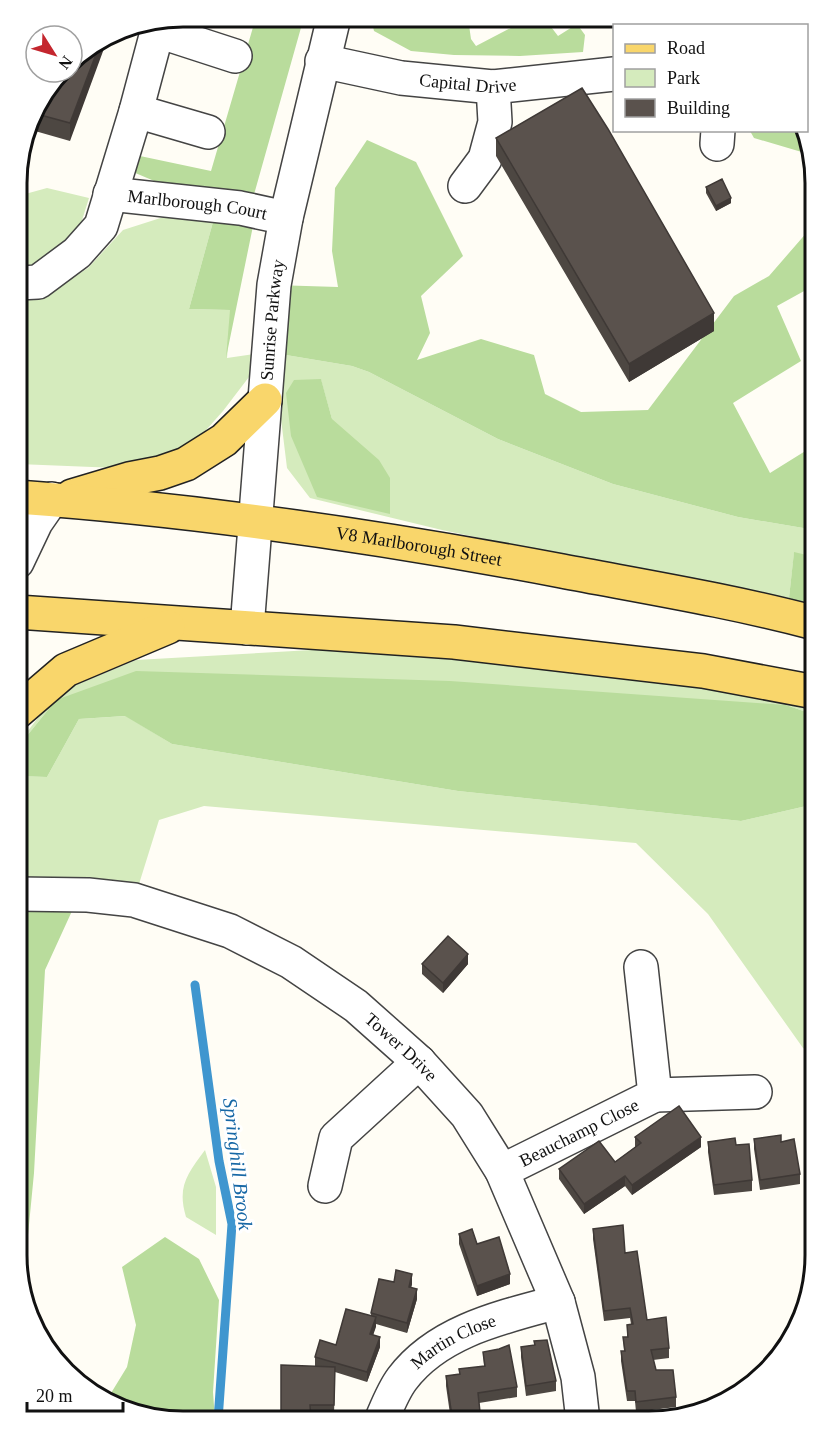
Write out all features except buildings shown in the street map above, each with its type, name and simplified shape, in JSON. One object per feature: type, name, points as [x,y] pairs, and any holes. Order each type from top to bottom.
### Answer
[{"type":"main road","points":[[55,500],[186,464],[224,440],[265,400]]},
{"type":"main road","name":"V8 Marlborough Street","points":[[27,498],[255,520],[434,547],[685,594],[805,621]]},
{"type":"main road","points":[[27,613],[454,642],[702,671],[805,690]]},
{"type":"main road","points":[[27,703],[66,670],[176,624]]},
{"type":"street","name":"Sunrise Parkway","points":[[247,628],[274,285],[286,218],[331,27]]},
{"type":"street","points":[[164,28],[235,56]]},
{"type":"street","points":[[27,283],[38,282],[77,254],[101,226],[158,29]]},
{"type":"street","name":"Capital Drive","points":[[322,61],[401,78],[493,87],[613,74]]},
{"type":"street","points":[[465,186],[485,159],[495,122],[493,87]]},
{"type":"street","points":[[136,111],[208,132]]},
{"type":"street","name":"Marlborough Court","points":[[110,194],[240,208],[286,218]]},
{"type":"street","points":[[27,541],[36,522],[55,500]]},
{"type":"street","name":"Tower Drive","points":[[27,894],[88,895],[134,900],[230,931],[291,962],[356,1006],[419,1062],[467,1116],[502,1170],[558,1302],[578,1377],[582,1411]]},
{"type":"street","name":"Beauchamp Close","points":[[641,967],[655,1095]]},
{"type":"street","points":[[325,1186],[336,1138],[419,1062]]},
{"type":"street","name":"Beauchamp Close","points":[[502,1170],[655,1095],[755,1092]]},
{"type":"street","name":"Martin Close","points":[[386,1411],[401,1380],[433,1348],[477,1327],[558,1302]]},
{"type":"green space","points":[[253,27],[301,27],[253,198],[192,197],[133,172],[140,156],[211,171]]},
{"type":"green space","points":[[373,27],[469,27],[471,39],[476,46],[513,27],[551,27],[558,36],[572,27],[579,27],[585,35],[583,52],[520,56],[454,55],[411,51],[374,31]]},
{"type":"green space","points":[[751,132],[797,132],[802,152],[754,138]]},
{"type":"green space","points":[[367,140],[416,162],[463,256],[421,296],[430,333],[417,360],[481,339],[534,355],[545,394],[581,412],[648,410],[734,296],[769,276],[805,235],[805,291],[777,306],[801,361],[733,403],[770,473],[805,451],[805,528],[738,517],[613,484],[498,439],[369,372],[352,366],[268,352],[274,285],[338,287],[332,251],[335,188]]},
{"type":"green space","points":[[47,188],[89,198],[78,233],[47,262],[27,268],[27,194]]},
{"type":"green space","points":[[173,214],[213,222],[189,309],[231,310],[227,358],[268,352],[223,411],[183,456],[117,468],[27,464],[27,299],[42,297],[88,268],[123,230]]},
{"type":"green space","points":[[213,222],[253,226],[226,358],[230,310],[189,309]]},
{"type":"green space","points":[[268,352],[352,366],[369,372],[498,439],[613,484],[738,517],[805,528],[805,555],[794,553],[789,598],[675,579],[442,530],[310,498],[287,468],[281,419]],"holes":[[[294,380],[321,380],[332,419]]]},
{"type":"green space","points":[[321,379],[332,419],[379,460],[390,478],[390,514],[317,497],[291,436],[286,393],[294,380]]},
{"type":"green space","points":[[794,552],[805,555],[805,603],[789,598]]},
{"type":"green space","points":[[454,642],[805,691],[805,712],[786,705],[56,700],[27,736],[27,732],[57,693],[136,660]]},
{"type":"green space","points":[[136,671],[450,681],[786,705],[805,712],[805,806],[741,821],[458,791],[172,744],[125,716],[79,719],[47,777],[27,776],[27,736],[56,700]]},
{"type":"green space","points":[[126,716],[172,744],[458,791],[741,821],[805,806],[805,1049],[708,914],[636,843],[204,806],[159,820],[134,900],[27,895],[27,776],[47,777],[79,719]]},
{"type":"green space","points":[[39,905],[72,911],[45,970],[34,1173],[27,1245],[27,911]]},
{"type":"green space","points":[[205,1150],[216,1187],[216,1235],[186,1217],[183,1206],[185,1181]]},
{"type":"green space","points":[[165,1237],[199,1259],[219,1300],[213,1392],[214,1411],[162,1410],[142,1406],[111,1393],[127,1367],[136,1325],[122,1267]]},
{"type":"waterway","name":"Springhill Brook","points":[[195,985],[219,1161],[232,1224],[219,1411]]}]
